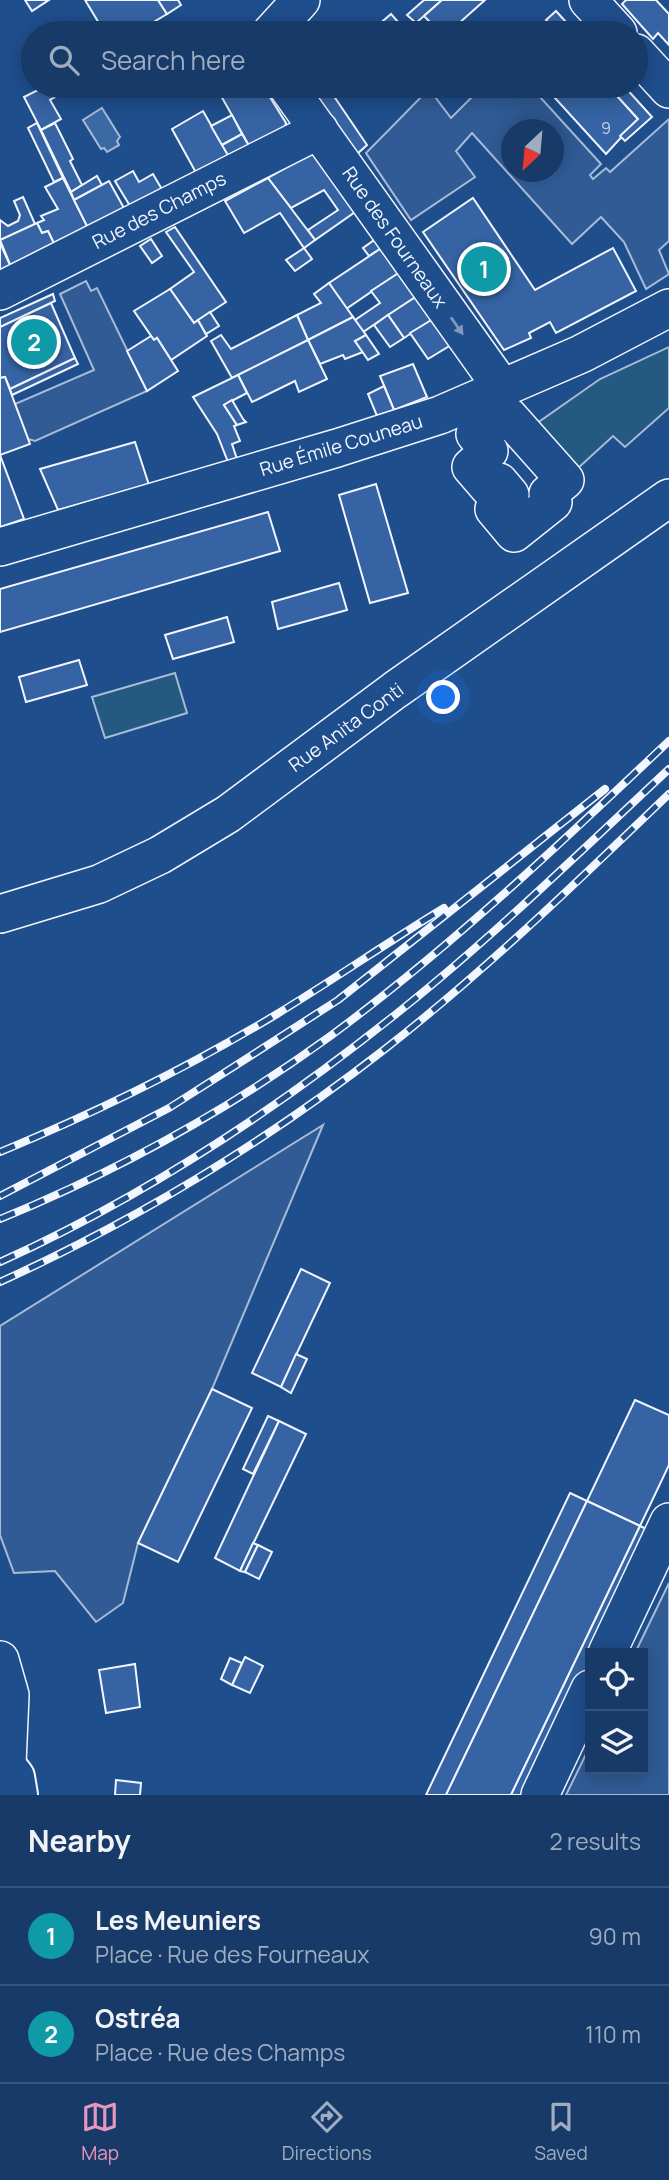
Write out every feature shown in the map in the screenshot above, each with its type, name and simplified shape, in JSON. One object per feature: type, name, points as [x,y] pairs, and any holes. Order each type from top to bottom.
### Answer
[{"type":"street","points":[[282,21],[302,0]]},
{"type":"street","points":[[588,0],[607,21]]},
{"type":"street","points":[[648,66],[669,89]]},
{"type":"street","name":"Rue des Fourneaux","points":[[295,98],[503,388]]},
{"type":"street","name":"Rue des Champs","points":[[0,291],[318,130]]},
{"type":"street","name":"Rue Émile Couneau","points":[[0,547],[440,415],[580,354],[669,308]]},
{"type":"street","name":"Rue Anita Conti","points":[[0,914],[99,884],[160,855],[228,814],[395,690],[669,498]]},
{"type":"street","points":[[609,1648],[669,1522]]},
{"type":"street","points":[[1,1669],[10,1695],[8,1772]]},
{"type":"street","points":[[540,1795],[585,1700]]},
{"type":"shaded area","points":[[420,98],[436,98],[451,118],[471,98],[541,98],[560,119],[501,119],[501,165],[472,133],[456,151],[475,177],[411,220],[366,153]]},
{"type":"shaded area","points":[[102,108],[120,137],[117,141],[119,145],[107,152],[104,148],[101,149],[83,120]]},
{"type":"shaded area","points":[[669,119],[669,241],[659,250],[669,274],[646,289],[624,242],[601,217],[572,244],[516,182],[564,182],[564,123],[601,164],[590,175],[593,179],[606,168],[610,172]]},
{"type":"shaded area","points":[[86,281],[91,291],[97,288],[147,391],[35,441],[28,439],[15,404],[94,370],[60,294]]},
{"type":"shaded area","points":[[669,347],[669,408],[625,447],[613,436],[565,480],[523,433],[600,379]]},
{"type":"shaded area","points":[[175,673],[187,713],[105,738],[92,697]]},
{"type":"shaded area","points":[[323,1125],[212,1389],[138,1543],[123,1603],[96,1622],[55,1571],[14,1573],[0,1535],[0,1326]]},
{"type":"shaded area","points":[[669,1583],[669,1795],[566,1795],[585,1756],[585,1774],[648,1774],[648,1648],[637,1648]]},
{"type":"building","points":[[25,0],[49,0],[32,11]]},
{"type":"building","points":[[85,0],[158,0],[167,14],[155,21],[98,21]]},
{"type":"building","points":[[158,0],[178,0],[181,5],[167,14]]},
{"type":"building","points":[[424,0],[442,0],[418,21],[414,21],[407,15]]},
{"type":"building","points":[[442,0],[485,0],[461,21],[429,21],[424,16]]},
{"type":"building","points":[[626,0],[656,0],[669,14],[669,45],[658,33],[653,39],[648,33],[648,21],[637,21],[622,4]]},
{"type":"building","points":[[556,11],[565,21],[547,21]]},
{"type":"building","points":[[391,14],[397,21],[383,21]]},
{"type":"building","points":[[25,98],[54,98],[50,100],[61,119],[41,130]]},
{"type":"building","points":[[222,98],[270,98],[286,123],[283,134],[252,151]]},
{"type":"building","points":[[308,98],[335,98],[367,145],[346,164],[302,102]]},
{"type":"building","points":[[555,98],[619,98],[638,119],[606,154]]},
{"type":"building","points":[[619,98],[635,98],[652,117],[625,141],[620,136],[638,119]]},
{"type":"building","points":[[203,111],[232,162],[200,180],[172,129]]},
{"type":"building","points":[[232,115],[242,134],[222,145],[211,126]]},
{"type":"building","points":[[37,123],[63,178],[54,182],[28,128]]},
{"type":"building","points":[[55,123],[73,159],[70,161],[82,185],[71,192],[41,130]]},
{"type":"building","points":[[242,134],[252,151],[232,162],[222,145]]},
{"type":"building","points":[[317,150],[358,210],[315,240],[308,230],[338,210],[324,190],[291,208],[268,178]]},
{"type":"building","points":[[133,171],[139,182],[153,174],[167,198],[136,216],[115,181]]},
{"type":"building","points":[[97,176],[102,185],[74,200],[71,192]]},
{"type":"building","points":[[63,178],[93,238],[59,254],[48,231],[42,233],[37,223],[44,220],[41,216],[58,209],[45,187]]},
{"type":"building","points":[[268,178],[315,240],[304,248],[280,213],[244,233],[225,201]]},
{"type":"building","points":[[109,181],[130,219],[93,238],[74,200]]},
{"type":"building","points":[[23,197],[35,224],[0,240],[0,220],[8,226],[18,221],[20,215],[14,201]]},
{"type":"building","points":[[473,198],[535,290],[613,248],[636,291],[556,333],[550,322],[529,333],[531,338],[504,350],[423,232]]},
{"type":"building","points":[[37,223],[42,233],[48,231],[59,254],[14,274],[0,240]]},
{"type":"building","points":[[175,227],[226,302],[194,323],[170,289],[194,272],[166,232]]},
{"type":"building","points":[[377,238],[383,247],[369,256],[363,248]]},
{"type":"building","points":[[151,239],[162,256],[152,263],[140,246]]},
{"type":"building","points":[[0,243],[14,274],[0,281]]},
{"type":"building","points":[[383,247],[400,272],[346,309],[329,283]]},
{"type":"building","points":[[304,248],[312,259],[295,271],[286,260]]},
{"type":"building","points":[[400,272],[417,296],[363,332],[355,320],[380,303],[371,291]]},
{"type":"building","points":[[329,283],[353,317],[308,340],[297,315],[321,303],[314,294]]},
{"type":"building","points":[[170,289],[194,323],[198,320],[207,336],[171,360],[134,311]]},
{"type":"building","points":[[53,294],[55,301],[0,327],[0,318]]},
{"type":"building","points":[[417,296],[433,319],[404,338],[388,315]]},
{"type":"building","points":[[51,303],[75,358],[10,389],[5,377],[0,378],[0,327]]},
{"type":"building","points":[[210,312],[219,326],[206,334],[198,320]]},
{"type":"building","points":[[297,315],[308,340],[232,378],[211,341],[221,335],[231,349]]},
{"type":"building","points":[[388,315],[404,338],[390,347],[374,325]]},
{"type":"building","points":[[353,317],[366,335],[355,341],[363,352],[345,359],[343,355],[320,364],[308,340]]},
{"type":"building","points":[[433,319],[451,345],[428,359],[410,333]]},
{"type":"building","points":[[366,335],[379,354],[368,360],[355,341]]},
{"type":"building","points":[[151,336],[154,340],[157,338],[178,371],[147,391],[127,351]]},
{"type":"building","points":[[308,340],[327,379],[299,392],[295,381],[252,402],[238,375]]},
{"type":"building","points":[[75,358],[78,364],[12,395],[10,389]]},
{"type":"building","points":[[413,364],[427,397],[394,410],[380,376]]},
{"type":"building","points":[[238,375],[247,393],[224,405],[237,425],[234,426],[240,441],[232,444],[237,459],[228,462],[217,434],[193,397]]},
{"type":"building","points":[[5,377],[30,444],[0,455],[0,378]]},
{"type":"building","points":[[384,386],[394,410],[377,416],[368,394]]},
{"type":"building","points":[[232,400],[246,422],[237,425],[224,405]]},
{"type":"building","points":[[135,442],[149,485],[58,510],[40,469]]},
{"type":"building","points":[[0,455],[24,519],[0,527]]},
{"type":"building","points":[[376,484],[408,593],[370,603],[339,495]]},
{"type":"building","points":[[268,512],[280,551],[0,632],[0,589]]},
{"type":"building","points":[[339,583],[347,610],[278,629],[272,602]]},
{"type":"building","points":[[227,617],[234,642],[173,659],[165,635]]},
{"type":"building","points":[[79,660],[87,685],[26,702],[19,677]]},
{"type":"building","points":[[301,1269],[330,1283],[281,1387],[252,1373]]},
{"type":"building","points":[[296,1354],[307,1359],[291,1393],[281,1387]]},
{"type":"building","points":[[212,1389],[252,1408],[178,1562],[138,1543]]},
{"type":"building","points":[[635,1400],[669,1415],[669,1465],[640,1526],[587,1501]]},
{"type":"building","points":[[268,1416],[279,1421],[253,1474],[243,1469]]},
{"type":"building","points":[[279,1421],[306,1434],[240,1571],[215,1558]]},
{"type":"building","points":[[570,1493],[587,1501],[446,1795],[426,1795]]},
{"type":"building","points":[[587,1501],[640,1526],[511,1795],[446,1795]]},
{"type":"building","points":[[640,1526],[657,1534],[593,1648],[585,1648],[585,1684],[532,1795],[511,1795]]},
{"type":"building","points":[[253,1543],[258,1545],[245,1572],[240,1571]]},
{"type":"building","points":[[258,1545],[272,1552],[259,1579],[245,1572]]},
{"type":"building","points":[[245,1657],[263,1666],[250,1693],[232,1685]]},
{"type":"building","points":[[230,1658],[242,1663],[232,1685],[221,1679]]},
{"type":"building","points":[[135,1664],[140,1707],[106,1713],[99,1670]]},
{"type":"building","points":[[116,1780],[141,1783],[140,1795],[115,1795]]},
{"type":"railway","points":[[0,1219],[86,1181],[170,1138],[251,1090],[329,1037],[461,931],[669,741]]},
{"type":"railway","points":[[0,1262],[108,1208],[160,1178],[262,1114],[311,1079],[406,1006],[474,949],[669,769]]},
{"type":"railway","points":[[0,1196],[169,1108],[338,1000],[605,789]]},
{"type":"railway","points":[[0,1282],[101,1232],[200,1177],[340,1083],[495,957],[669,794]]},
{"type":"railway","points":[[0,1152],[106,1105],[244,1034],[444,908]]},
{"type":"place","name":"Les Meuniers","points":[[484,269]]},
{"type":"place","name":"Ostréa","points":[[34,342]]}]
